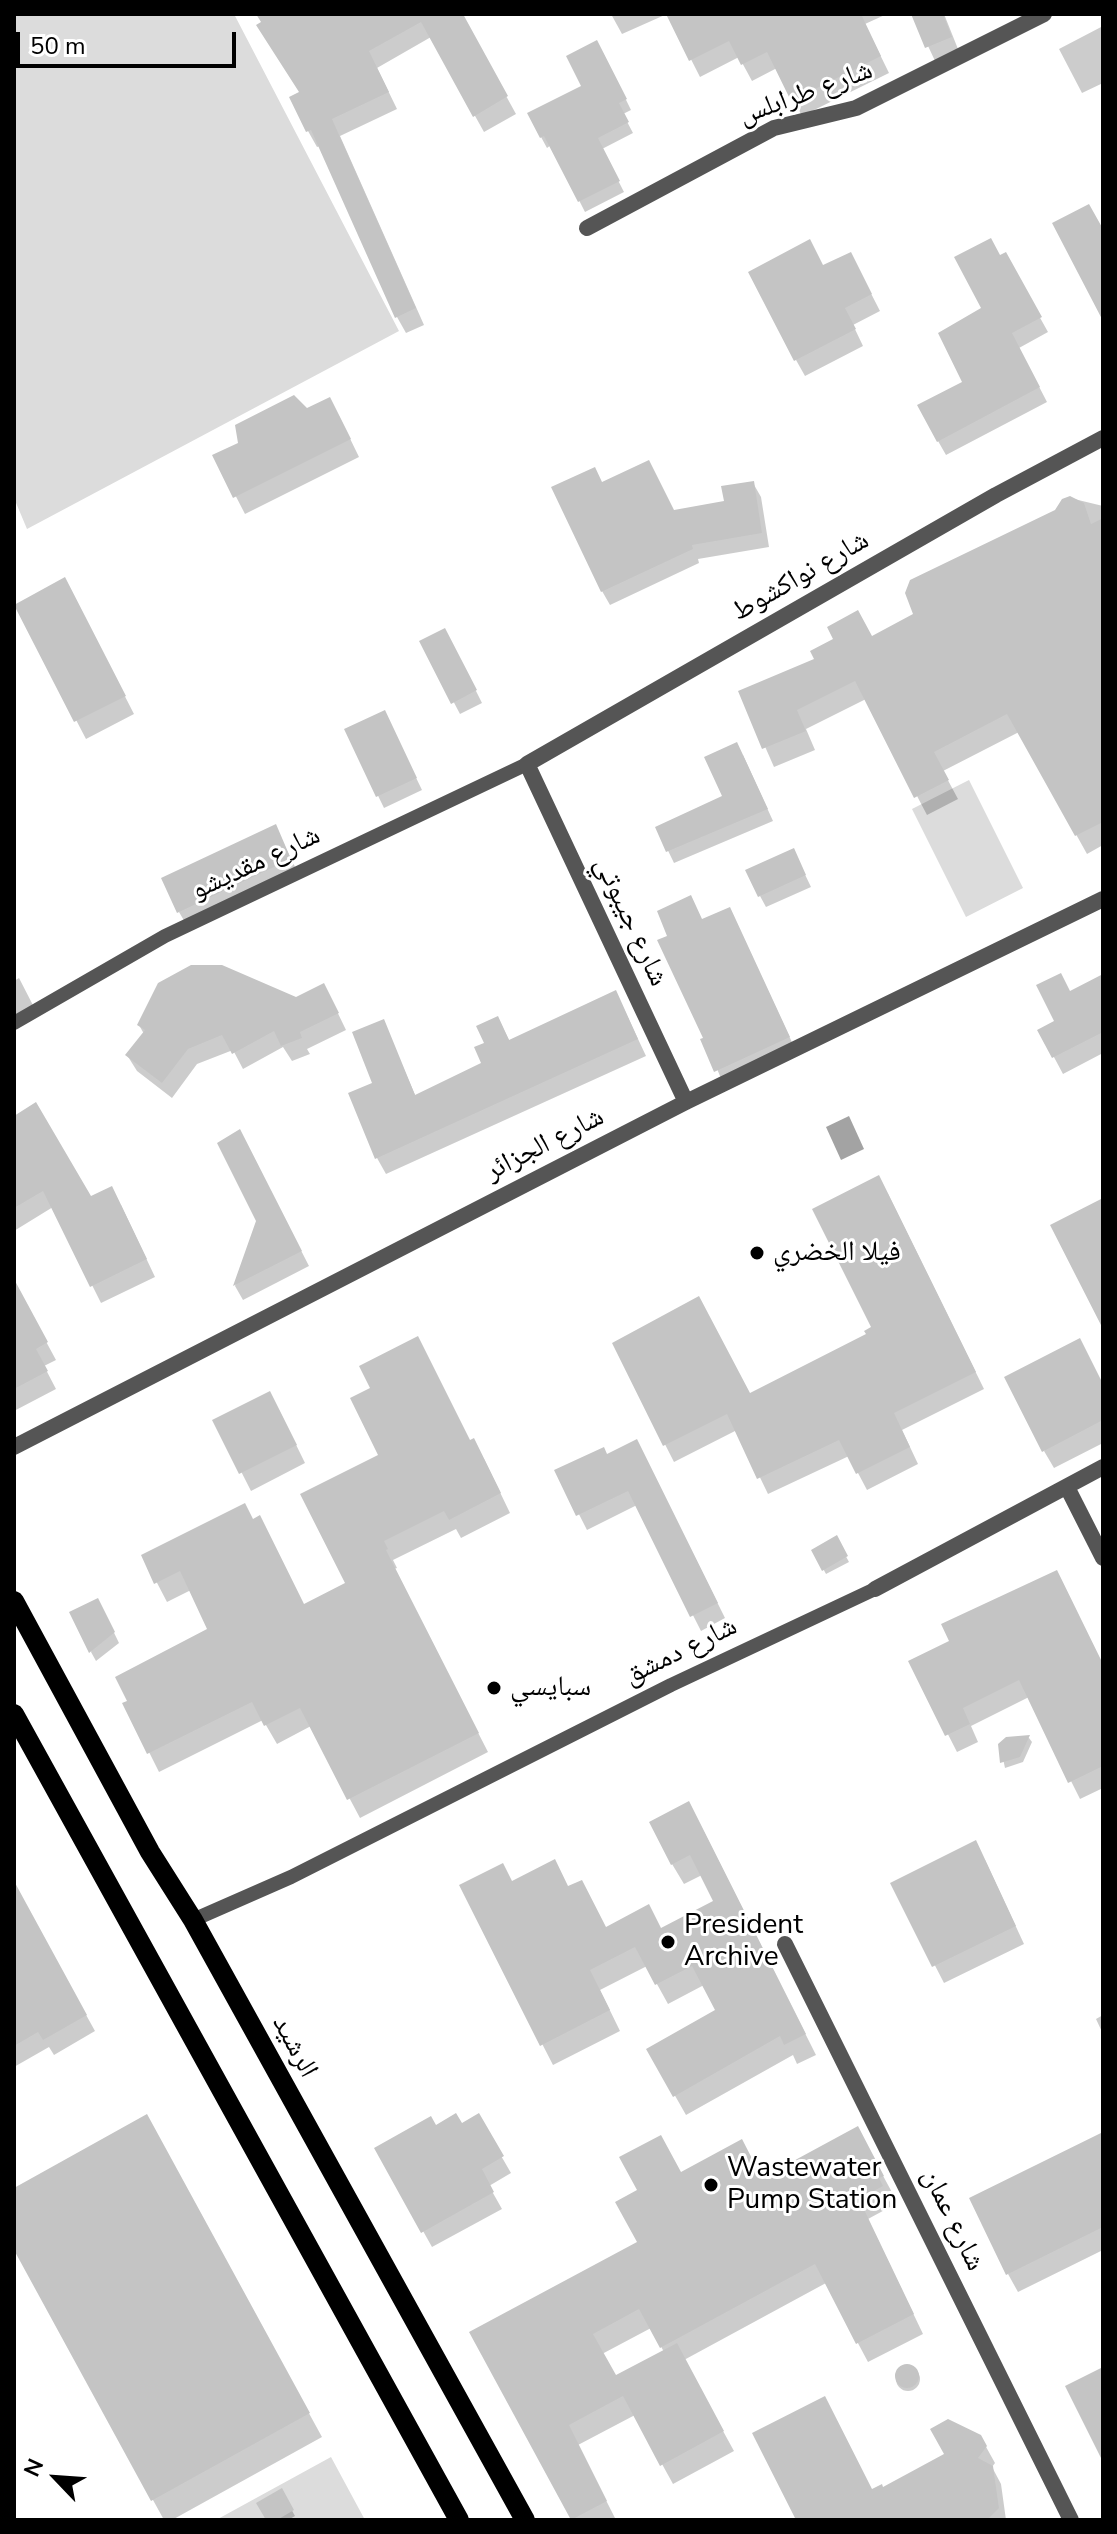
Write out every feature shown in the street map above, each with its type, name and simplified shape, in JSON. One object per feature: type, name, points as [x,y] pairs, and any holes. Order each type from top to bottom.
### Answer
[{"type":"main road","name":"الرشيد","points":[[14,1601],[150,1852],[193,1920],[525,2520]]},
{"type":"main road","points":[[14,1714],[459,2520]]},
{"type":"street","name":"شارع طرابلس","points":[[587,228],[774,128],[856,108],[1044,14]]},
{"type":"street","name":"شارع نواكشوط","points":[[527,764],[996,495],[1103,438]]},
{"type":"street","name":"شارع جيبوتي","points":[[527,764],[686,1102]]},
{"type":"street","name":"شارع الجزائر","points":[[14,1447],[686,1102],[1103,899]]},
{"type":"street","name":"شارع دمشق","points":[[875,1589],[1103,1467]]},
{"type":"street","points":[[1067,1487],[1103,1558]]},
{"type":"street","name":"شارع عمان","points":[[785,1944],[1071,2520]]},
{"type":"lane","name":"شارع مقديشو","points":[[14,1023],[165,936],[527,764]]},
{"type":"lane","name":"شارع دمشق","points":[[193,1920],[291,1877],[657,1692],[875,1589]]},
{"type":"shaded area","points":[[14,14],[234,14],[399,331],[27,529],[14,498]]},
{"type":"shaded area","points":[[969,780],[1023,888],[966,917],[912,809]]},
{"type":"shaded area","points":[[849,1116],[864,1149],[841,1160],[826,1127]]},
{"type":"shaded area","points":[[331,2457],[365,2520],[216,2520]]},
{"type":"building","points":[[256,14],[463,14],[508,96],[473,117],[421,22],[369,51],[389,92],[332,119],[416,308],[395,318],[311,130],[306,132],[289,97],[299,92],[256,25],[261,22]]},
{"type":"building","points":[[666,14],[861,14],[881,56],[791,101],[767,52],[741,65],[729,41],[689,61]]},
{"type":"building","points":[[911,14],[943,14],[952,37],[925,48]]},
{"type":"building","points":[[597,40],[627,99],[619,103],[629,122],[598,138],[620,181],[578,202],[544,136],[540,138],[527,113],[581,86],[566,56]]},
{"type":"building","points":[[1089,204],[1103,229],[1103,321],[1052,223]]},
{"type":"building","points":[[991,238],[1000,255],[1006,252],[1042,317],[1012,333],[1040,387],[937,442],[917,405],[962,382],[938,333],[981,308],[954,257]]},
{"type":"building","points":[[810,239],[823,265],[851,252],[872,294],[845,308],[856,329],[794,361],[748,272]]},
{"type":"building","points":[[294,395],[307,408],[330,397],[351,439],[233,498],[212,455],[238,443],[235,425]]},
{"type":"building","points":[[649,460],[674,510],[724,501],[721,486],[754,481],[762,533],[692,545],[693,549],[601,592],[551,487],[595,467],[602,482]]},
{"type":"building","points":[[1070,496],[1084,503],[1091,524],[1103,518],[1103,822],[1075,836],[1007,714],[934,752],[949,780],[914,798],[855,681],[797,710],[806,731],[762,749],[738,691],[814,659],[810,651],[833,639],[827,627],[858,610],[872,636],[913,614],[905,593],[910,580],[1055,510],[1062,499]]},
{"type":"building","points":[[65,577],[126,696],[74,722],[14,605]]},
{"type":"building","points":[[445,628],[477,690],[451,704],[419,641]]},
{"type":"building","points":[[385,710],[417,778],[376,797],[344,729]]},
{"type":"building","points":[[737,742],[768,809],[666,852],[655,827],[722,796],[704,757]]},
{"type":"building","points":[[276,824],[291,859],[177,913],[161,878]]},
{"type":"building","points":[[794,848],[806,875],[758,897],[745,870]]},
{"type":"building","points":[[691,895],[702,919],[730,907],[790,1037],[714,1072],[700,1039],[703,1038],[657,940],[667,936],[657,911]]},
{"type":"building","points":[[191,965],[222,965],[296,997],[324,983],[339,1013],[300,1032],[302,1038],[281,1046],[274,1031],[232,1054],[222,1035],[188,1049],[162,1083],[125,1055],[145,1030],[137,1025],[158,983]]},
{"type":"building","points":[[1061,973],[1070,991],[1103,974],[1103,1032],[1052,1058],[1037,1030],[1054,1021],[1036,985]]},
{"type":"building","points":[[616,990],[638,1039],[375,1159],[348,1093],[372,1083],[352,1032],[384,1019],[415,1095],[481,1063],[474,1047],[484,1043],[476,1026],[498,1016],[509,1040]]},
{"type":"building","points":[[36,1102],[91,1196],[112,1186],[147,1259],[90,1287],[43,1191],[14,1208],[14,1116]]},
{"type":"building","points":[[240,1129],[302,1251],[233,1286],[256,1221],[217,1143]]},
{"type":"building","points":[[879,1175],[976,1372],[894,1413],[910,1447],[856,1474],[839,1440],[757,1479],[727,1414],[663,1446],[612,1343],[699,1296],[750,1393],[866,1334],[864,1331],[871,1327],[812,1209]]},
{"type":"building","points":[[1103,1198],[1103,1329],[1050,1225]]},
{"type":"building","points":[[14,1279],[48,1342],[36,1349],[48,1371],[14,1389]]},
{"type":"building","points":[[418,1336],[470,1440],[474,1438],[501,1493],[449,1520],[444,1511],[384,1541],[479,1733],[347,1800],[300,1708],[264,1726],[252,1702],[147,1754],[122,1703],[127,1701],[115,1677],[207,1629],[180,1571],[154,1584],[141,1555],[245,1503],[253,1519],[260,1515],[304,1604],[345,1583],[300,1494],[378,1455],[350,1398],[370,1388],[359,1366]]},
{"type":"building","points":[[1080,1338],[1103,1384],[1103,1420],[1042,1452],[1004,1377]]},
{"type":"building","points":[[270,1391],[297,1445],[239,1474],[212,1420]]},
{"type":"building","points":[[637,1439],[718,1603],[690,1617],[628,1491],[576,1516],[554,1470],[604,1447],[607,1454]]},
{"type":"building","points":[[837,1535],[848,1556],[822,1571],[811,1550]]},
{"type":"building","points":[[1057,1570],[1103,1664],[1103,1766],[1068,1783],[1019,1680],[963,1708],[970,1724],[945,1736],[908,1661],[949,1641],[941,1624]]},
{"type":"building","points":[[98,1598],[115,1632],[89,1653],[69,1612]]},
{"type":"building","points":[[1030,1735],[1020,1757],[1000,1763],[998,1744],[1006,1737]]},
{"type":"building","points":[[689,1801],[806,2034],[784,2045],[780,2036],[673,2097],[646,2049],[715,2010],[692,1966],[655,1985],[635,1947],[590,1970],[610,2010],[540,2046],[459,1885],[503,1863],[512,1881],[555,1859],[568,1886],[582,1880],[606,1927],[649,1904],[661,1928],[713,1901],[690,1855],[671,1865],[649,1822]]},
{"type":"building","points":[[976,1840],[1016,1926],[932,1967],[890,1883]]},
{"type":"building","points":[[14,1881],[87,2015],[43,2040],[38,2032],[14,2046]]},
{"type":"building","points":[[456,2113],[462,2123],[479,2113],[504,2156],[482,2169],[494,2192],[421,2233],[374,2148],[431,2116],[436,2125]]},
{"type":"building","points":[[147,2114],[310,2413],[151,2501],[14,2250],[14,2188]]},
{"type":"building","points":[[858,2126],[884,2176],[879,2178],[883,2186],[859,2199],[914,2314],[856,2344],[815,2264],[660,2348],[639,2309],[593,2334],[616,2375],[677,2343],[724,2431],[660,2466],[623,2396],[569,2425],[607,2501],[571,2520],[469,2332],[637,2242],[615,2202],[637,2190],[619,2157],[661,2135],[681,2172],[742,2139],[762,2178]]},
{"type":"building","points":[[1103,2132],[1103,2227],[1006,2275],[969,2198]]},
{"type":"building","points":[[907,2364],[916,2367],[919,2376],[916,2385],[907,2388],[898,2385],[895,2376],[898,2367]]},
{"type":"building","points":[[1103,2367],[1103,2462],[1065,2386]]},
{"type":"building","points":[[825,2396],[872,2489],[882,2484],[883,2487],[944,2454],[930,2429],[948,2419],[981,2435],[987,2446],[978,2458],[993,2466],[999,2508],[987,2520],[796,2520],[752,2433]]},
{"type":"building","points":[[282,2488],[294,2510],[277,2520],[266,2520],[256,2503]]},
{"type":"place","name":"فيلا الخضري","points":[[757,1253]]},
{"type":"place","name":"سبايسي","points":[[494,1688]]},
{"type":"place","name":"President Archive","points":[[668,1942]]},
{"type":"place","name":"Wastewater Pump Station","points":[[711,2185]]}]
